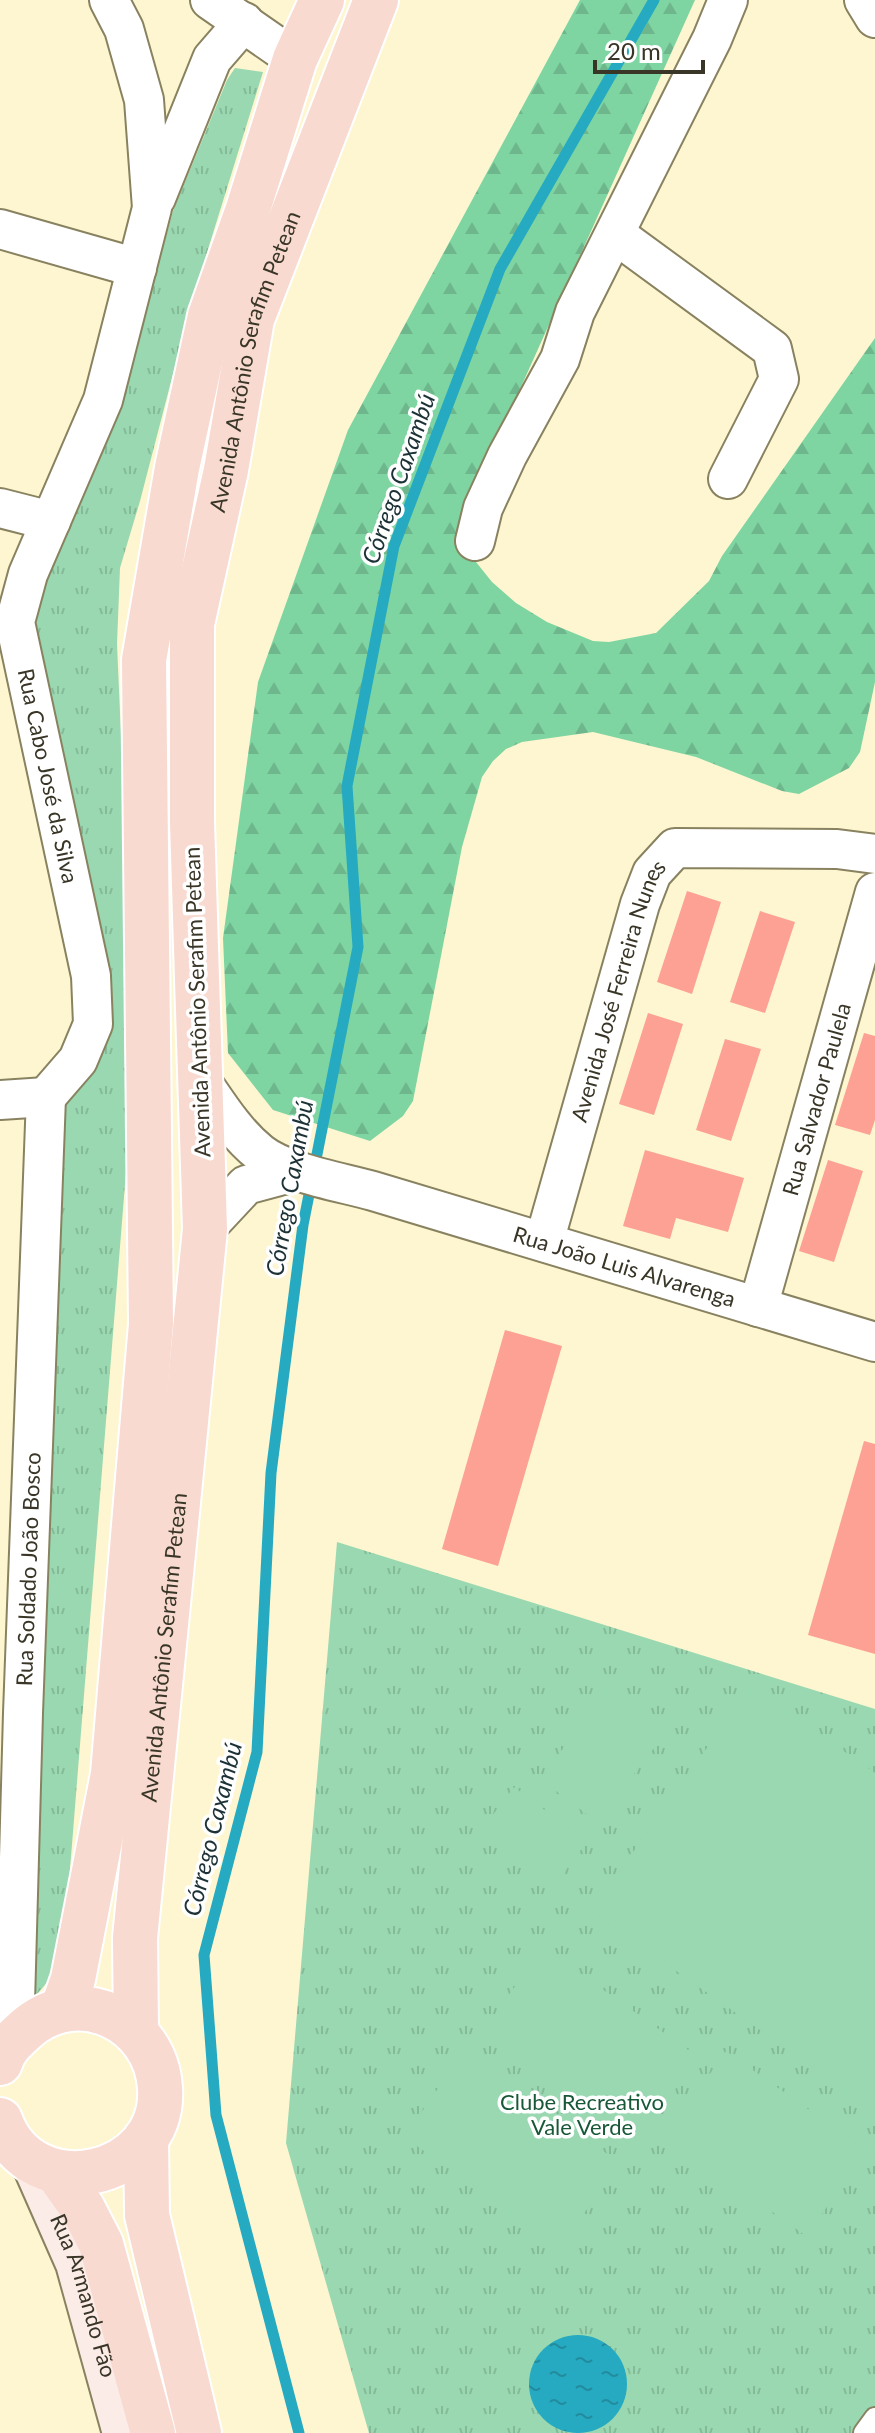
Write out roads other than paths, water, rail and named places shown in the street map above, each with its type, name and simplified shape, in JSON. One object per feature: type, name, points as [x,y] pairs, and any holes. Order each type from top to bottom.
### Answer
[{"type":"main road","name":"Avenida Antônio Serafim Petean","points":[[62,2010],[73,1979],[113,1774],[151,1324],[144,660],[177,468],[210,316],[248,209],[295,59],[322,0]]},
{"type":"main road","name":"Avenida Antônio Serafim Petean","points":[[136,2030],[135,1938],[205,1229],[192,822],[192,624],[226,470],[252,319],[376,0]]},
{"type":"main road","points":[[4,2052],[38,2018],[62,2010],[85,2008],[108,2014],[136,2030],[156,2065],[160,2090],[157,2115],[146,2138],[128,2156],[107,2169],[82,2174],[46,2168]]},
{"type":"main road","points":[[1,2127],[16,2149],[46,2168],[83,2209],[101,2244],[153,2433]]},
{"type":"main road","points":[[146,2138],[147,2215],[199,2433]]},
{"type":"main road","name":"Rua Armando Fão","points":[[46,2168],[78,2263],[125,2433]]},
{"type":"street","points":[[109,0],[124,29],[144,100],[152,208]]},
{"type":"street","points":[[210,0],[295,59]]},
{"type":"street","points":[[475,541],[483,508],[507,456],[560,359],[575,312],[712,39],[728,0]]},
{"type":"street","points":[[864,0],[875,18]]},
{"type":"street","points":[[152,208],[212,59],[244,22]]},
{"type":"street","name":"Rua Cabo José da Silva","points":[[46,1097],[78,1060],[93,1024],[91,976],[15,622],[14,578],[51,521],[103,400],[152,208]]},
{"type":"street","points":[[0,229],[137,268]]},
{"type":"street","points":[[615,234],[772,349],[779,379],[728,479]]},
{"type":"street","points":[[0,508],[51,521]]},
{"type":"street","name":"Avenida José Ferreira Nunes","points":[[544,1242],[640,904],[652,873],[675,848],[837,849],[875,854]]},
{"type":"street","name":"Rua Salvador Paulela","points":[[758,1307],[875,892]]},
{"type":"street","name":"Rua João Luis Alvarenga","points":[[200,1079],[237,1131],[262,1155],[302,1172],[875,1342]]},
{"type":"street","points":[[0,1100],[46,1097]]},
{"type":"street","name":"Rua Soldado João Bosco","points":[[4,2052],[23,1713],[46,1097]]},
{"type":"street","points":[[205,1229],[246,1185],[302,1172]]},
{"type":"lane","points":[[864,2433],[875,2418]]},
{"type":"water","points":[[578,2335],[597,2339],[613,2349],[623,2365],[627,2384],[623,2403],[613,2419],[597,2429],[578,2433],[559,2429],[543,2419],[533,2403],[529,2384],[533,2365],[543,2349],[559,2339]]},
{"type":"waterway","name":"Córrego Caxambú","points":[[299,2433],[216,2115],[204,1955],[257,1752],[271,1473],[303,1225],[358,947],[347,786],[394,546],[500,269],[654,0]]},
{"type":"park label","name":"Clube Recreativo Vale Verde","points":[[582,2114]]}]
